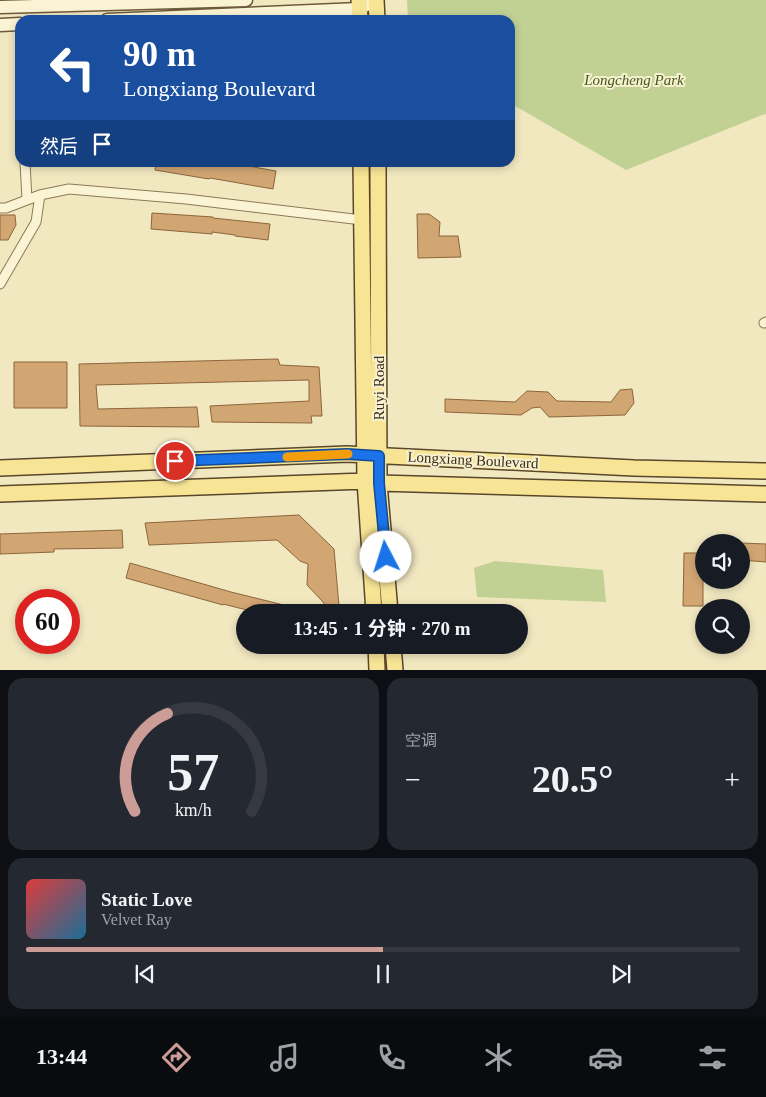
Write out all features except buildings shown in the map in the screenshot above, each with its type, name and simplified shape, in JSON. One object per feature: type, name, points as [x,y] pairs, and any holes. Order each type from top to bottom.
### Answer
[{"type":"main road","points":[[376,0],[377,15]]},
{"type":"main road","name":"Ruyi Road","points":[[361,167],[372,455]]},
{"type":"main road","name":"Ruyi Road","points":[[374,604],[372,455],[378,167]]},
{"type":"main road","name":"Longxiang Boulevard","points":[[0,468],[347,454],[634,468],[766,471]]},
{"type":"main road","name":"Ruyi Road","points":[[372,482],[389,604]]},
{"type":"main road","name":"Longxiang Boulevard","points":[[0,494],[372,482],[766,494]]},
{"type":"main road","points":[[376,654],[377,670]]},
{"type":"main road","points":[[394,654],[395,670]]},
{"type":"street","points":[[0,8],[246,0]]},
{"type":"street","points":[[221,15],[359,10],[376,0]]},
{"type":"street","points":[[313,11],[322,15]]},
{"type":"street","points":[[0,25],[15,24]]},
{"type":"street","points":[[25,167],[27,200]]},
{"type":"street","points":[[0,208],[6,208],[40,195],[69,189],[79,189],[186,198],[362,220]]},
{"type":"street","points":[[0,284],[36,222],[40,195]]},
{"type":"green space","name":"Longcheng Park","points":[[407,0],[766,0],[766,114],[626,170],[515,106],[515,15],[408,15]]},
{"type":"green space","points":[[495,561],[603,570],[606,602],[477,597],[474,568]]},
{"type":"slow traffic","points":[[287,457],[348,454]]},
{"type":"route","points":[[175,461],[347,454],[379,456],[379,483],[386,557]]}]
